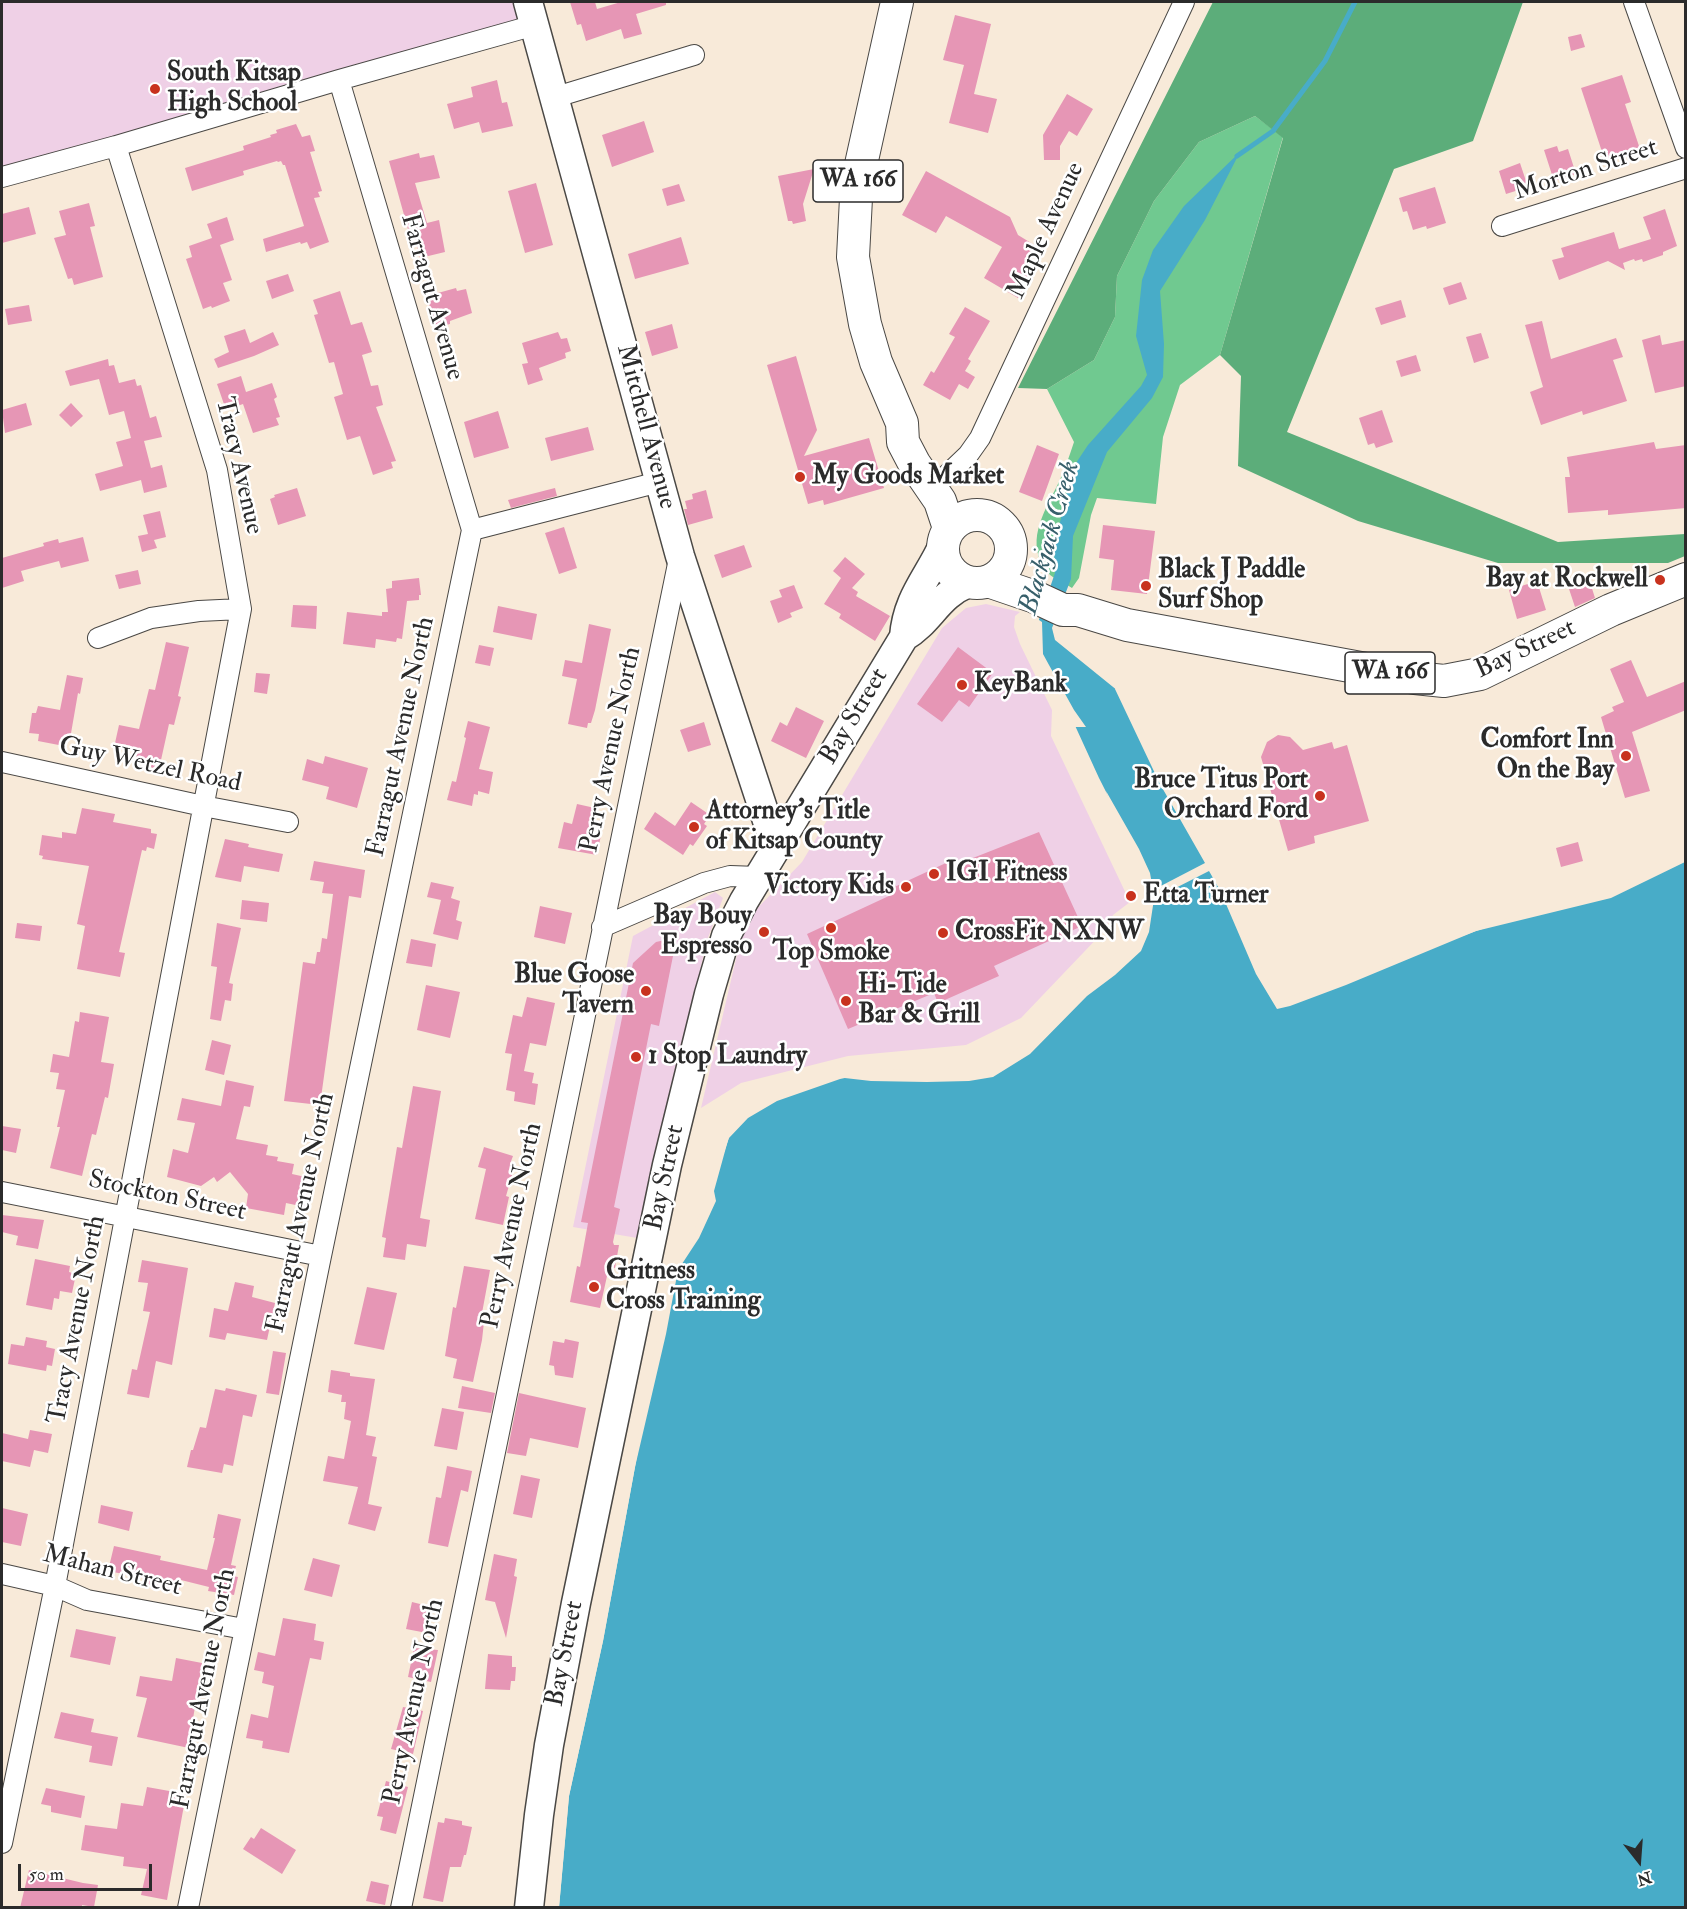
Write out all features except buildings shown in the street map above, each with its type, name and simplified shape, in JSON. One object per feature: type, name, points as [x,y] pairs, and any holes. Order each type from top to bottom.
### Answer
[{"type":"main road","name":"WA 166","points":[[897,2],[860,169],[853,257],[865,324],[876,362],[902,423],[903,442],[914,463],[940,501],[946,536],[943,550],[948,566],[960,579],[980,582]]},
{"type":"main road","name":"Mitchell Avenue","points":[[531,13],[556,97],[680,555],[776,848]]},
{"type":"main road","name":"WA 166","points":[[902,423],[917,435],[928,455],[963,497],[981,514],[992,518],[1002,527],[1008,537],[1010,551]]},
{"type":"main road","points":[[946,536],[962,517],[981,514]]},
{"type":"main road","name":"Bay Street","points":[[529,1908],[538,1815],[576,1603],[667,1166],[721,954],[734,918],[904,637],[906,618],[921,583],[946,536]]},
{"type":"main road","points":[[980,582],[1000,576],[1010,551]]},
{"type":"main road","name":"Bay Street","points":[[1010,551],[1039,590]]},
{"type":"main road","name":"Bay Street","points":[[904,637],[918,628],[947,595],[980,582],[1039,590],[1070,606],[1127,626],[1416,678],[1444,681],[1480,674],[1611,610],[1686,579]]},
{"type":"street","name":"Maple Avenue","points":[[946,476],[968,455],[980,438],[1184,2]]},
{"type":"street","points":[[1634,2],[1686,148]]},
{"type":"street","points":[[2,177],[339,80],[531,13]]},
{"type":"street","points":[[556,97],[694,55]]},
{"type":"street","name":"Farragut Avenue","points":[[339,80],[472,530]]},
{"type":"street","name":"Tracy Avenue","points":[[116,146],[217,470],[241,609],[203,806]]},
{"type":"street","name":"Morton Street","points":[[1502,226],[1686,168]]},
{"type":"street","points":[[472,530],[659,482]]},
{"type":"street","name":"Farragut Avenue North","points":[[188,1908],[472,530]]},
{"type":"street","name":"Perry Avenue North","points":[[401,1908],[680,555]]},
{"type":"street","points":[[98,638],[151,618],[199,611],[241,609]]},
{"type":"street","name":"Guy Wetzel Road","points":[[2,762],[288,822]]},
{"type":"street","name":"Tracy Avenue North","points":[[2,1843],[55,1586],[203,806]]},
{"type":"street","points":[[602,927],[704,883],[730,876],[758,878]]},
{"type":"street","name":"Stockton Street","points":[[2,1192],[321,1256]]},
{"type":"street","name":"Mahan Street","points":[[2,1574],[55,1586],[87,1600],[244,1629]]},
{"type":"shaded area","name":"South Kitsap High School","points":[[2,2],[528,2],[535,25],[2,177]]},
{"type":"shaded area","points":[[986,604],[1020,612],[1015,616],[1014,627],[1052,710],[1051,736],[1130,902],[1113,915],[1104,931],[1021,1018],[966,1045],[848,1056],[741,1083],[701,1108],[745,921],[802,862],[942,628],[966,608]]},
{"type":"shaded area","points":[[715,892],[723,898],[706,943],[643,1239],[573,1227],[633,936]]},
{"type":"green space","points":[[1213,2],[1523,2],[1473,141],[1394,169],[1287,432],[1558,542],[1685,534],[1685,556],[1668,563],[1498,563],[1358,521],[1238,466],[1241,376],[1220,355],[1283,138],[1255,116],[1199,142],[1154,201],[1117,276],[1115,317],[1094,360],[1047,389],[1018,388]]},
{"type":"green space","points":[[1255,116],[1283,137],[1220,355],[1180,385],[1163,437],[1156,504],[1097,498],[1091,515],[1079,578],[1072,588],[1048,573],[1037,551],[1038,529],[1074,442],[1047,389],[1094,360],[1115,317],[1117,276],[1154,201],[1199,142]]},
{"type":"water","points":[[1240,152],[1205,220],[1160,291],[1164,344],[1163,377],[1152,398],[1107,452],[1073,536],[1071,579],[1052,628],[1055,640],[1118,691],[1278,1004],[1476,931],[1630,882],[1685,850],[1685,1907],[559,1908],[569,1796],[603,1641],[651,1380],[675,1270],[692,1244],[729,1138],[748,1118],[777,1101],[840,1079],[873,1072],[990,1070],[1028,1046],[1131,944],[1152,901],[1136,851],[1099,778],[1056,684],[1041,658],[1035,631],[1055,573],[1054,549],[1072,469],[1088,445],[1141,386],[1147,375],[1136,336],[1142,280],[1153,250],[1184,206]]},
{"type":"pier","points":[[1036,618],[1042,622],[1043,654],[1086,727],[1074,727],[1071,723],[1054,685],[1038,659],[1032,631]]},
{"type":"pier","points":[[1116,686],[1279,1001],[1475,928],[1570,900],[1629,879],[1685,847],[1685,862],[1611,898],[1476,931],[1346,985],[1277,1009],[1256,974],[1220,890],[1209,871],[1154,899],[1149,932],[1141,951],[1087,996],[1030,1054],[993,1077],[969,1081],[927,1082],[871,1081],[836,1077],[878,1069],[989,1067],[1026,1043],[1077,988],[1129,942],[1149,901],[1134,852],[1112,810],[1106,791],[1139,849],[1150,873],[1153,890],[1205,863],[1160,784],[1115,689]]},
{"type":"pier","points":[[730,1133],[714,1191],[716,1201],[699,1238],[678,1270],[666,1334],[635,1467],[603,1641],[569,1796],[559,1907],[556,1908],[566,1796],[600,1641],[648,1379],[672,1269],[690,1243],[719,1153]]},
{"type":"waterway","name":"Blackjack Creek","points":[[1237,156],[1273,131],[1325,61],[1355,2]]},
{"type":"place","name":"South Kitsap High School","points":[[155,89]]},
{"type":"place","name":"My Goods Market","points":[[800,477]]},
{"type":"place","name":"Bay at Rockwell","points":[[1660,580]]},
{"type":"place","name":"Black J Paddle Surf Shop","points":[[1146,586]]},
{"type":"place","name":"KeyBank","points":[[962,685]]},
{"type":"place","name":"Comfort Inn On the Bay","points":[[1626,756]]},
{"type":"place","name":"Bruce Titus Port Orchard Ford","points":[[1320,796]]},
{"type":"place","name":"Attorney's Title of Kitsap County","points":[[694,827]]},
{"type":"place","name":"IGI Fitness","points":[[934,874]]},
{"type":"place","name":"Victory Kids","points":[[906,887]]},
{"type":"place","name":"Etta Turner","points":[[1131,896]]},
{"type":"place","name":"Top Smoke","points":[[831,928]]},
{"type":"place","name":"Bay Bouy Espresso","points":[[764,932]]},
{"type":"place","name":"CrossFit NXNW","points":[[943,933]]},
{"type":"place","name":"Blue Goose Tavern","points":[[646,991]]},
{"type":"place","name":"Hi-Tide Bar & Grill","points":[[846,1001]]},
{"type":"place","name":"1 Stop Laundry","points":[[636,1057]]},
{"type":"place","name":"Gritness Cross Training","points":[[594,1287]]}]
